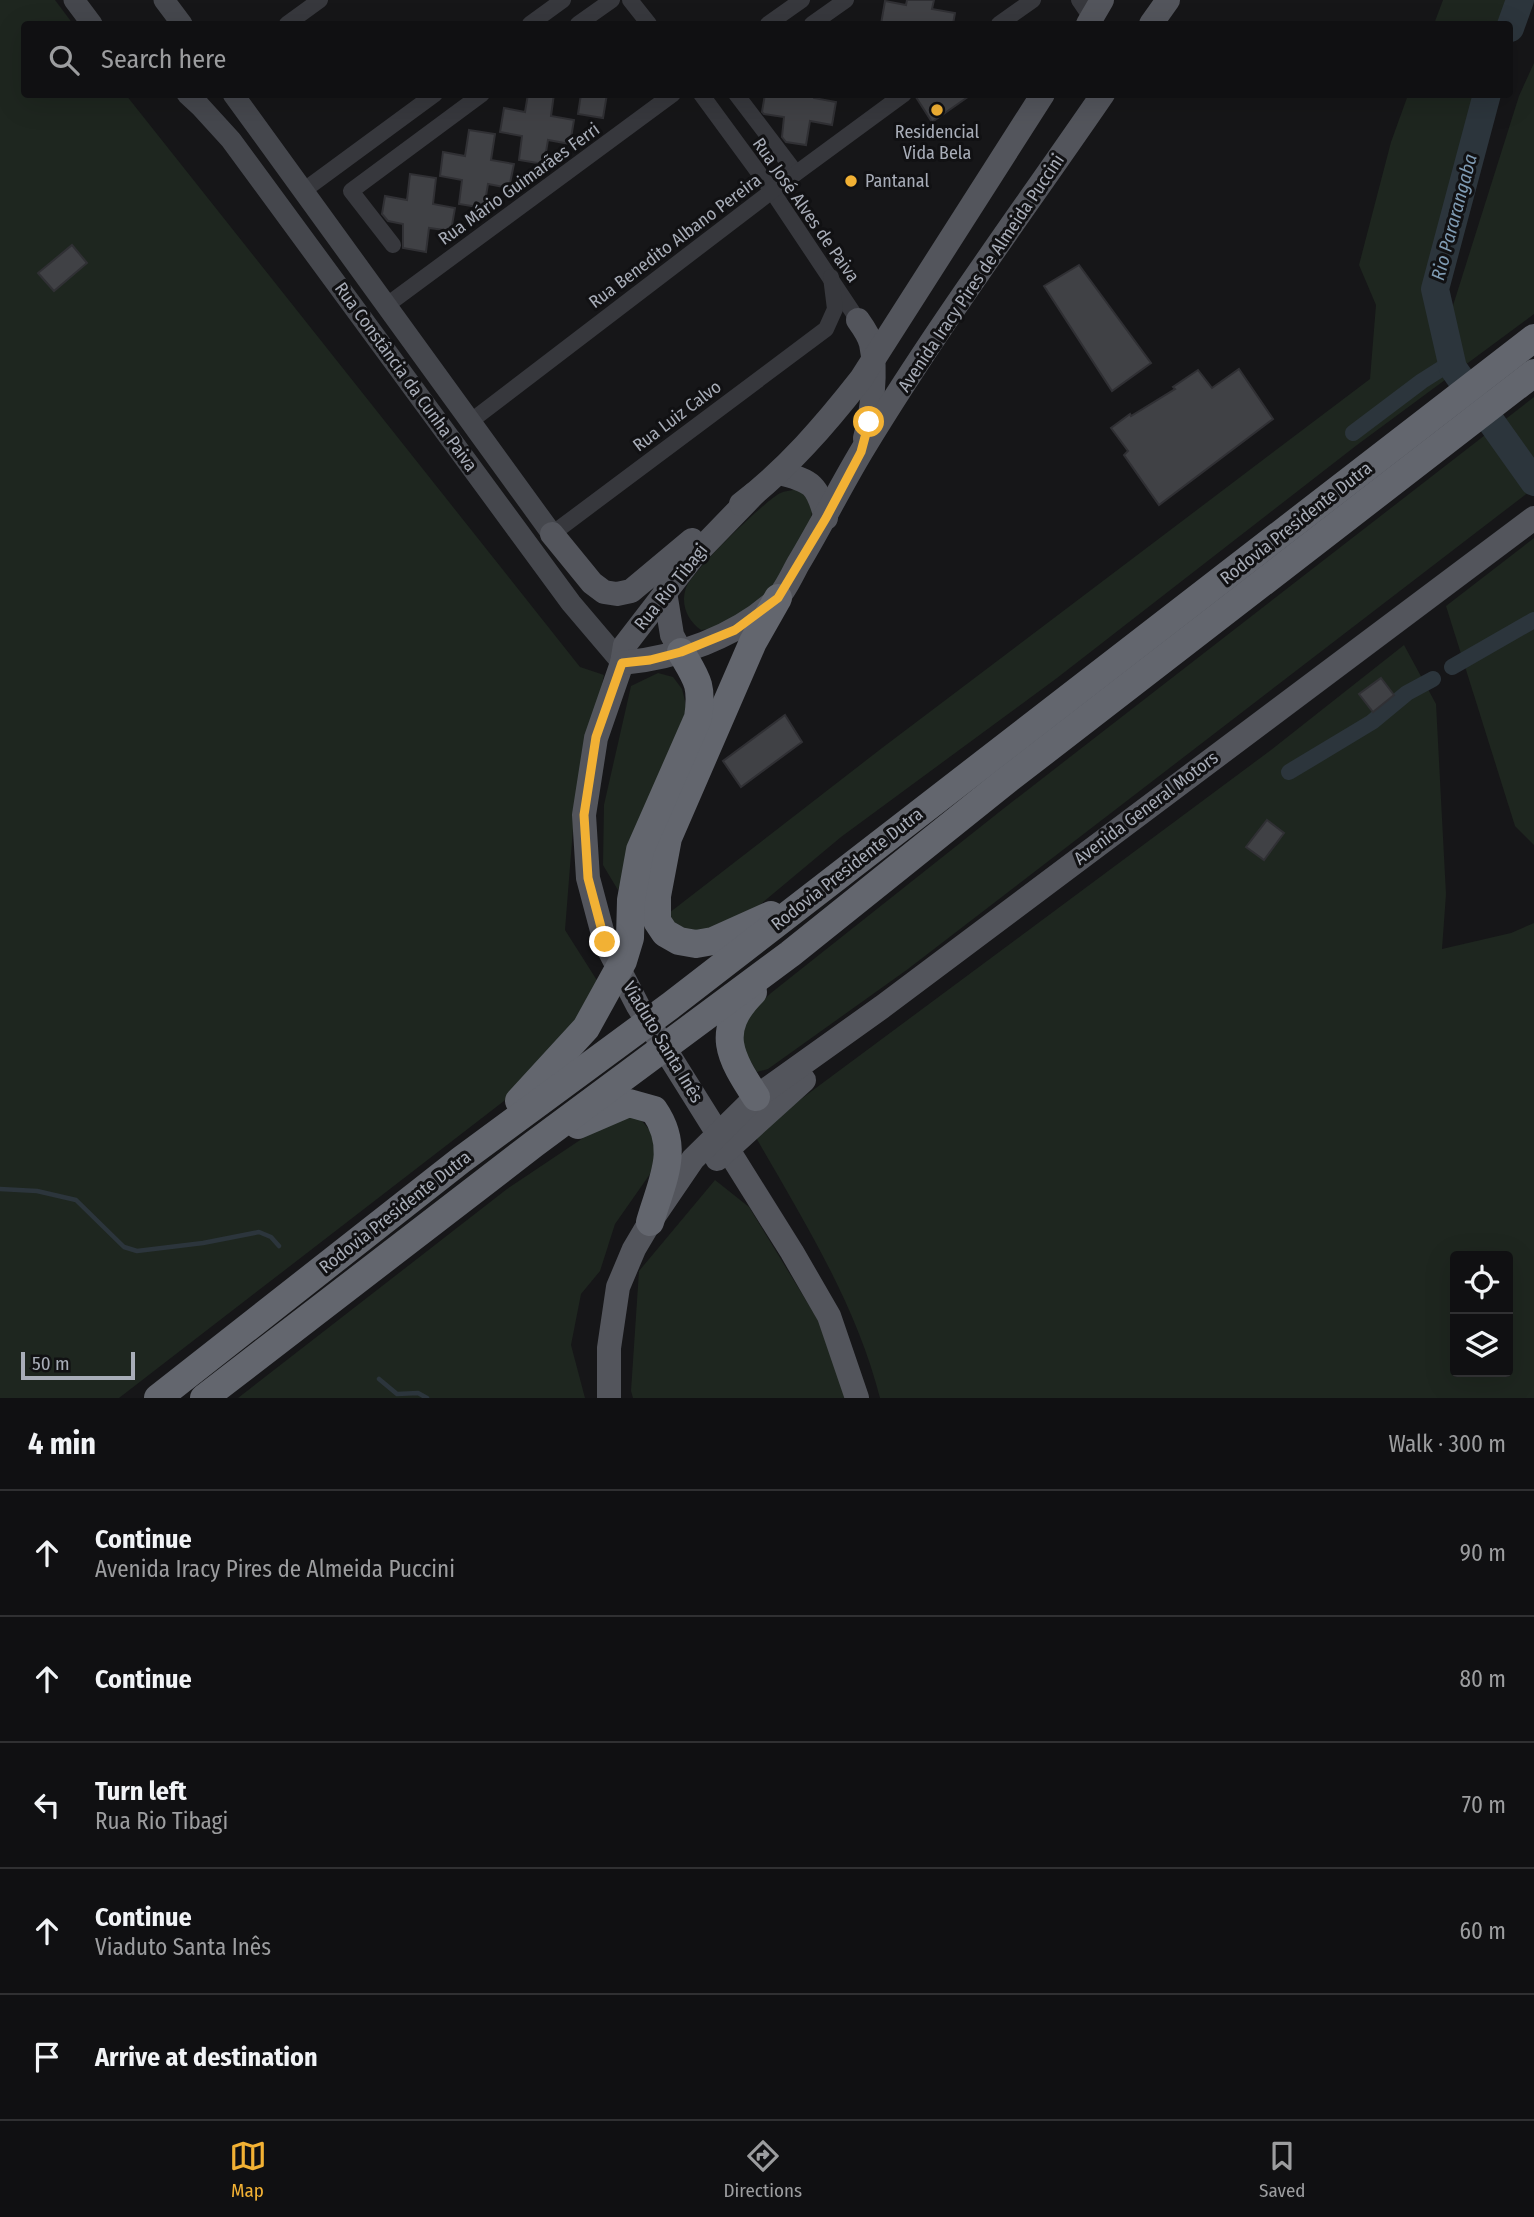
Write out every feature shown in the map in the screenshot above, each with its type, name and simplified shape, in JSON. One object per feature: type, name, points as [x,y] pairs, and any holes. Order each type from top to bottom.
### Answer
[{"type":"highway","name":"Rodovia Presidente Dutra","points":[[204,1398],[534,1144],[790,954],[1446,424],[1495,368],[1534,338]]},
{"type":"highway","name":"Rodovia Presidente Dutra","points":[[158,1398],[461,1160],[1446,424],[1509,392],[1534,373]]},
{"type":"highway","points":[[778,598],[753,642],[668,838],[657,896],[657,921],[665,933],[679,941],[696,944],[713,941],[809,899]]},
{"type":"highway","points":[[461,1160],[586,1028],[624,961],[630,938],[631,900],[640,850],[698,718],[702,695],[681,652]]},
{"type":"highway","points":[[756,1097],[732,1053],[729,1044],[730,1023],[741,1004],[790,954]]},
{"type":"highway","points":[[534,1144],[629,1103],[654,1110],[665,1126],[669,1143],[666,1168],[650,1222]]},
{"type":"main road","points":[[1153,21],[1168,0]]},
{"type":"main road","points":[[552,534],[592,583],[604,592],[617,594],[631,590],[779,474],[873,361],[1039,98]]},
{"type":"main road","name":"Avenida Iracy Pires de Almeida Puccini","points":[[778,598],[826,518],[861,452],[926,348],[1100,98]]},
{"type":"main road","points":[[858,320],[870,340],[873,361],[869,422],[861,452]]},
{"type":"main road","points":[[873,361],[902,350],[913,352],[926,348]]},
{"type":"main road","points":[[779,474],[809,482],[819,492],[826,518]]},
{"type":"main road","name":"Rua Rio Tibagi","points":[[584,815],[596,737],[622,663],[625,645],[692,558],[754,494]]},
{"type":"main road","name":"Avenida General Motors","points":[[650,1222],[693,1160],[756,1097],[882,1007],[1530,521]]},
{"type":"main road","points":[[665,592],[672,635],[681,652]]},
{"type":"main road","points":[[622,663],[650,660],[681,652],[735,630],[778,598]]},
{"type":"main road","name":"Viaduto Santa Inês","points":[[584,815],[588,878],[605,942],[638,1006],[829,1316],[858,1398]]},
{"type":"main road","points":[[610,1398],[609,1348],[618,1287],[634,1248],[650,1222],[882,1007]]},
{"type":"main road","points":[[748,1131],[754,1116],[756,1097]]},
{"type":"street","points":[[74,0],[90,21]]},
{"type":"street","points":[[164,0],[180,21]]},
{"type":"street","points":[[291,21],[320,0]]},
{"type":"street","points":[[534,21],[563,0]]},
{"type":"street","points":[[582,21],[612,0]]},
{"type":"street","points":[[630,0],[647,21]]},
{"type":"street","points":[[772,21],[802,0]]},
{"type":"street","points":[[816,21],[846,0]]},
{"type":"street","points":[[1003,21],[1033,0]]},
{"type":"street","name":"Rua Constância da Cunha Paiva","points":[[192,98],[231,140],[571,603],[622,663]]},
{"type":"street","name":"Rua Constância da Cunha Paiva","points":[[236,98],[552,534]]},
{"type":"street","points":[[303,191],[430,98]]},
{"type":"street","points":[[393,245],[351,191],[477,98]]},
{"type":"street","name":"Rua Mário Guimarães Ferri","points":[[387,305],[668,98]]},
{"type":"street","name":"Rua José Alves de Paiva","points":[[704,98],[772,191],[858,320]]},
{"type":"street","points":[[739,98],[796,173]]},
{"type":"street","name":"Rua Benedito Albano Pereira","points":[[471,421],[899,98]]},
{"type":"street","name":"Rua Luiz Calvo","points":[[552,534],[826,329],[835,309],[831,277]]},
{"type":"shaded area","points":[[0,0],[55,0],[71,21],[21,21],[21,98],[128,98],[580,667],[604,675],[574,816],[565,930],[598,982],[576,1027],[504,1101],[119,1398],[0,1398]]},
{"type":"shaded area","points":[[1443,0],[1520,0],[1512,21],[1435,21]]},
{"type":"shaded area","points":[[1534,63],[1534,314],[1357,445],[1057,678],[841,837],[749,914],[713,934],[684,933],[674,923],[669,913],[882,748],[1370,379],[1376,305],[1359,265],[1391,142],[1407,98],[1486,98],[1435,289],[1445,331],[1519,96]]},
{"type":"shaded area","points":[[1534,397],[1534,488],[908,969],[768,1069],[757,1072],[734,1034],[740,1021],[771,993],[1003,809]]},
{"type":"shaded area","points":[[797,489],[806,496],[813,508],[810,521],[775,585],[758,601],[718,628],[701,630],[692,622],[685,606],[684,594],[691,580],[727,540],[768,501],[781,493]]},
{"type":"shaded area","points":[[1534,538],[1534,845],[1515,826],[1446,606]]},
{"type":"shaded area","points":[[1404,645],[1436,704],[1446,894],[1442,949],[1511,933],[1534,923],[1534,1398],[880,1398],[870,1363],[842,1295],[809,1229],[754,1134],[1271,750]]},
{"type":"shaded area","points":[[658,673],[673,677],[682,689],[687,709],[641,818],[618,890],[603,865],[604,805],[631,686]]},
{"type":"shaded area","points":[[625,1115],[641,1120],[653,1134],[656,1153],[650,1174],[615,1224],[600,1271],[581,1294],[571,1345],[585,1398],[238,1398],[507,1189],[607,1122]]},
{"type":"shaded area","points":[[715,1180],[749,1207],[818,1320],[846,1398],[633,1398],[631,1391],[639,1271]]},
{"type":"building","points":[[907,0],[934,0],[932,9],[955,13],[954,21],[882,21],[885,1],[906,5]]},
{"type":"building","points":[[527,98],[553,98],[551,116],[574,120],[570,144],[548,140],[544,164],[519,160],[522,136],[500,132],[504,108],[525,112]]},
{"type":"building","points":[[580,98],[606,98],[603,118],[578,114]]},
{"type":"building","points":[[764,98],[814,98],[836,102],[832,125],[810,121],[806,145],[786,142],[782,137],[784,117],[762,112]]},
{"type":"building","name":"Residencial Vida Bela","points":[[917,98],[966,98],[932,122]]},
{"type":"building","points":[[469,130],[495,134],[491,160],[514,164],[509,188],[488,184],[484,208],[459,204],[462,180],[440,176],[443,152],[465,156]]},
{"type":"building","points":[[410,174],[436,178],[433,204],[455,208],[451,231],[429,228],[426,252],[403,248],[403,224],[388,221],[382,214],[385,196],[407,200]]},
{"type":"building","points":[[72,245],[87,263],[54,291],[38,273]]},
{"type":"building","points":[[1079,265],[1151,363],[1112,391],[1044,286]]},
{"type":"building","points":[[1239,369],[1273,419],[1159,505],[1124,455],[1128,451],[1111,428],[1175,389],[1173,387],[1198,370],[1212,388]]},
{"type":"building","points":[[1381,678],[1394,695],[1373,712],[1359,694]]},
{"type":"building","points":[[785,715],[802,742],[741,787],[723,761]]},
{"type":"building","points":[[1267,820],[1284,833],[1264,860],[1246,847]]},
{"type":"waterway","name":"Rio Pararangaba","points":[[1512,21],[1520,0]]},
{"type":"waterway","name":"Rio Pararangaba","points":[[1486,98],[1435,289],[1453,368],[1534,482]]},
{"type":"waterway","points":[[1353,433],[1452,362]]},
{"type":"waterway","points":[[1452,667],[1534,620]]},
{"type":"waterway","points":[[1289,772],[1372,722],[1407,693],[1433,679]]},
{"type":"waterway","points":[[0,1189],[37,1191],[76,1200],[124,1247],[137,1251],[203,1243],[259,1232],[271,1237],[279,1246]]},
{"type":"waterway","points":[[379,1379],[397,1394],[418,1393],[427,1398]]},
{"type":"place","name":"Residencial Vida Bela","points":[[937,110]]},
{"type":"place","name":"Pantanal","points":[[851,181]]},
{"type":"route","points":[[605,942],[588,878],[584,815],[596,737],[622,663],[650,660],[681,652],[735,630],[778,598],[826,518],[861,452],[869,422]]}]
